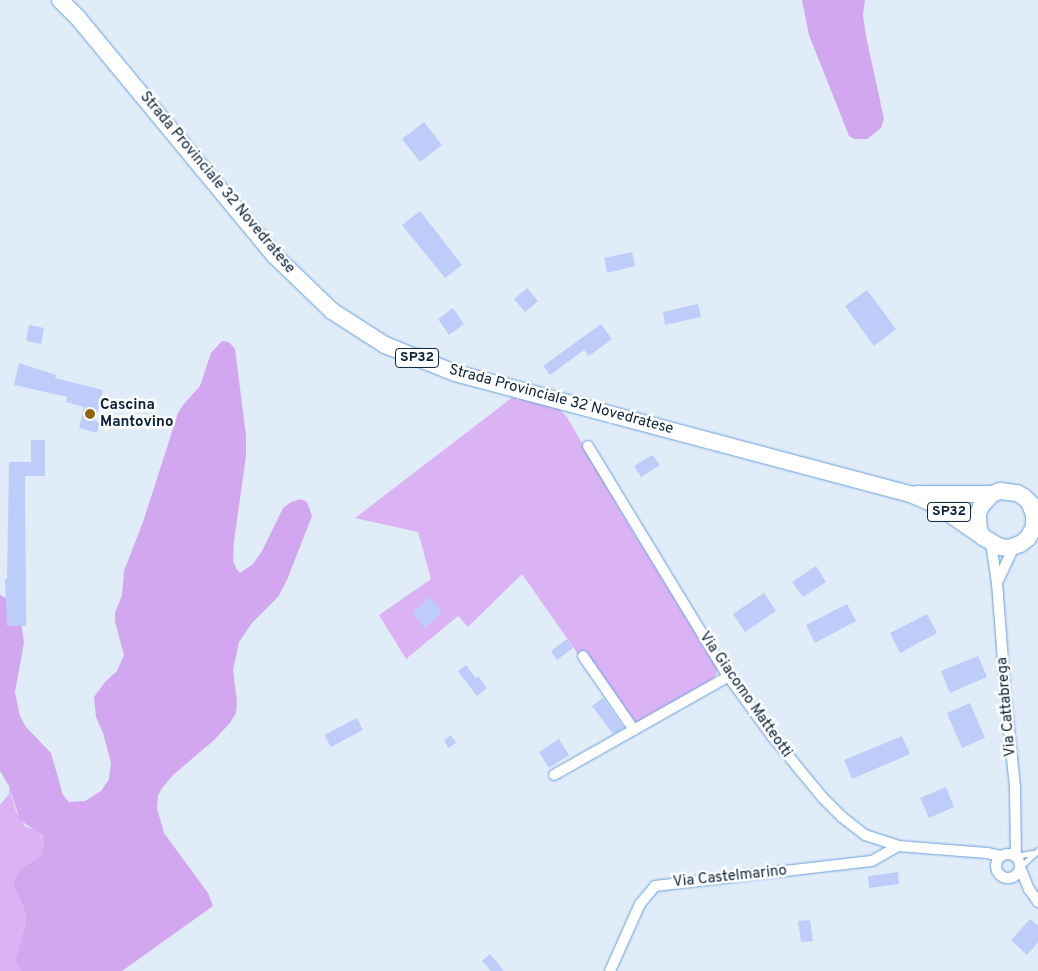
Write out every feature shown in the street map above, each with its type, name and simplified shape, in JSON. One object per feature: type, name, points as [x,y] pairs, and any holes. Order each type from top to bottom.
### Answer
[{"type":"main road","name":"Strada Provinciale 32 Novedratese","points":[[60,0],[78,18],[274,255],[332,311],[386,346],[455,373],[910,494],[938,506],[987,540]]},
{"type":"main road","points":[[1017,546],[1028,538],[1034,527],[1034,507],[1017,493],[1000,491],[992,494],[985,499],[978,514],[979,530],[987,540],[1000,547],[1017,546],[1038,543]]},
{"type":"main road","name":"Strada Provinciale 32 Novedratese","points":[[910,494],[992,494]]},
{"type":"street","name":"Via Giacomo Matteotti","points":[[588,446],[728,676],[772,736],[823,798],[842,817],[865,835],[898,846],[1002,855]]},
{"type":"street","name":"Via Cattabrega","points":[[987,540],[997,583],[1015,787],[1016,856]]},
{"type":"street","name":"Via Cattabrega","points":[[997,583],[1017,546]]},
{"type":"street","points":[[583,656],[634,730]]},
{"type":"street","points":[[554,775],[728,676]]},
{"type":"street","name":"Via Cattabrega","points":[[1002,855],[1016,832]]},
{"type":"street","name":"Via Castelmarino","points":[[610,971],[640,904],[656,886],[872,861],[898,846]]},
{"type":"street","name":"Via Giacomo Matteotti","points":[[973,852],[996,867]]},
{"type":"street","points":[[1029,889],[1011,878],[1000,874],[996,867],[1002,855],[1016,856],[1029,889],[1038,902]]},
{"type":"street","points":[[1011,878],[1017,874],[1020,867]]},
{"type":"lane","points":[[1016,856],[1037,851]]},
{"type":"lane","points":[[1020,867],[1037,851]]},
{"type":"shaded area","points":[[802,0],[865,0],[863,15],[866,36],[884,119],[881,128],[867,139],[854,139],[849,136],[809,35]]},
{"type":"shaded area","points":[[222,341],[229,342],[235,349],[246,435],[246,456],[234,541],[233,560],[236,568],[240,573],[253,564],[262,551],[283,508],[291,502],[301,499],[307,502],[312,516],[287,580],[278,597],[252,623],[239,642],[233,670],[237,701],[236,713],[230,723],[213,741],[173,775],[158,796],[157,808],[164,833],[208,893],[213,906],[122,971],[21,971],[15,961],[26,921],[25,911],[14,887],[15,878],[22,868],[41,855],[44,845],[43,836],[20,820],[9,786],[0,771],[0,595],[6,598],[21,621],[24,643],[15,692],[20,716],[26,727],[51,753],[63,795],[69,802],[85,801],[101,791],[109,779],[111,763],[103,733],[96,717],[94,697],[105,682],[117,671],[124,655],[115,622],[115,613],[122,595],[124,571],[143,522],[178,413],[200,386],[211,353]]},
{"type":"shaded area","points":[[517,394],[558,408],[567,417],[627,522],[717,668],[714,678],[629,727],[522,574],[468,627],[458,616],[406,659],[379,615],[431,579],[418,532],[355,518]]},
{"type":"shaded area","points":[[9,786],[16,811],[25,826],[35,830],[43,837],[44,845],[41,855],[22,868],[14,887],[25,911],[26,921],[15,961],[21,971],[0,971],[0,805],[9,794]]},
{"type":"building","points":[[424,122],[442,145],[420,162],[402,139]]},
{"type":"building","points":[[420,211],[462,265],[445,278],[402,225]]},
{"type":"building","points":[[632,252],[635,266],[607,273],[604,258]]},
{"type":"building","points":[[527,288],[538,301],[525,312],[514,299]]},
{"type":"building","points":[[867,290],[896,329],[874,346],[845,306]]},
{"type":"building","points":[[698,304],[701,317],[665,325],[663,312]]},
{"type":"building","points":[[453,308],[464,324],[449,335],[438,319]]},
{"type":"building","points":[[601,324],[612,339],[589,356],[584,350],[550,375],[543,366]]},
{"type":"building","points":[[29,325],[44,328],[41,344],[26,341]]},
{"type":"building","points":[[19,363],[56,375],[55,378],[103,390],[95,421],[100,422],[97,433],[79,428],[84,407],[66,402],[67,397],[14,385]]},
{"type":"building","points":[[31,440],[45,440],[45,476],[25,476],[26,626],[7,626],[5,579],[7,579],[9,462],[31,462]]},
{"type":"building","points":[[652,455],[660,465],[641,477],[634,466]]},
{"type":"building","points":[[816,566],[826,582],[803,597],[792,582]]},
{"type":"building","points":[[764,593],[776,611],[745,632],[733,614]]},
{"type":"building","points":[[430,597],[442,612],[425,628],[412,613]]},
{"type":"building","points":[[847,604],[856,621],[815,643],[806,625]]},
{"type":"building","points":[[927,614],[937,633],[900,653],[890,633]]},
{"type":"building","points":[[567,639],[573,648],[557,660],[551,651]]},
{"type":"building","points":[[978,656],[987,677],[950,693],[941,671]]},
{"type":"building","points":[[466,665],[487,688],[477,696],[458,671]]},
{"type":"building","points":[[603,698],[624,728],[613,734],[592,706]]},
{"type":"building","points":[[970,703],[985,738],[962,748],[947,713]]},
{"type":"building","points":[[357,718],[363,730],[331,747],[324,735]]},
{"type":"building","points":[[451,735],[456,743],[448,748],[444,740]]},
{"type":"building","points":[[902,736],[910,754],[852,779],[844,760]]},
{"type":"building","points":[[559,739],[569,755],[549,768],[539,752]]},
{"type":"building","points":[[946,787],[954,807],[929,818],[920,798]]},
{"type":"building","points":[[898,872],[899,884],[869,888],[868,876]]},
{"type":"building","points":[[1030,919],[1038,926],[1038,942],[1027,955],[1011,940]]},
{"type":"building","points":[[810,920],[813,941],[801,942],[798,921]]},
{"type":"building","points":[[490,954],[504,971],[491,971],[482,961]]},
{"type":"place","name":"Cascina Mantovino","points":[[90,414]]}]
